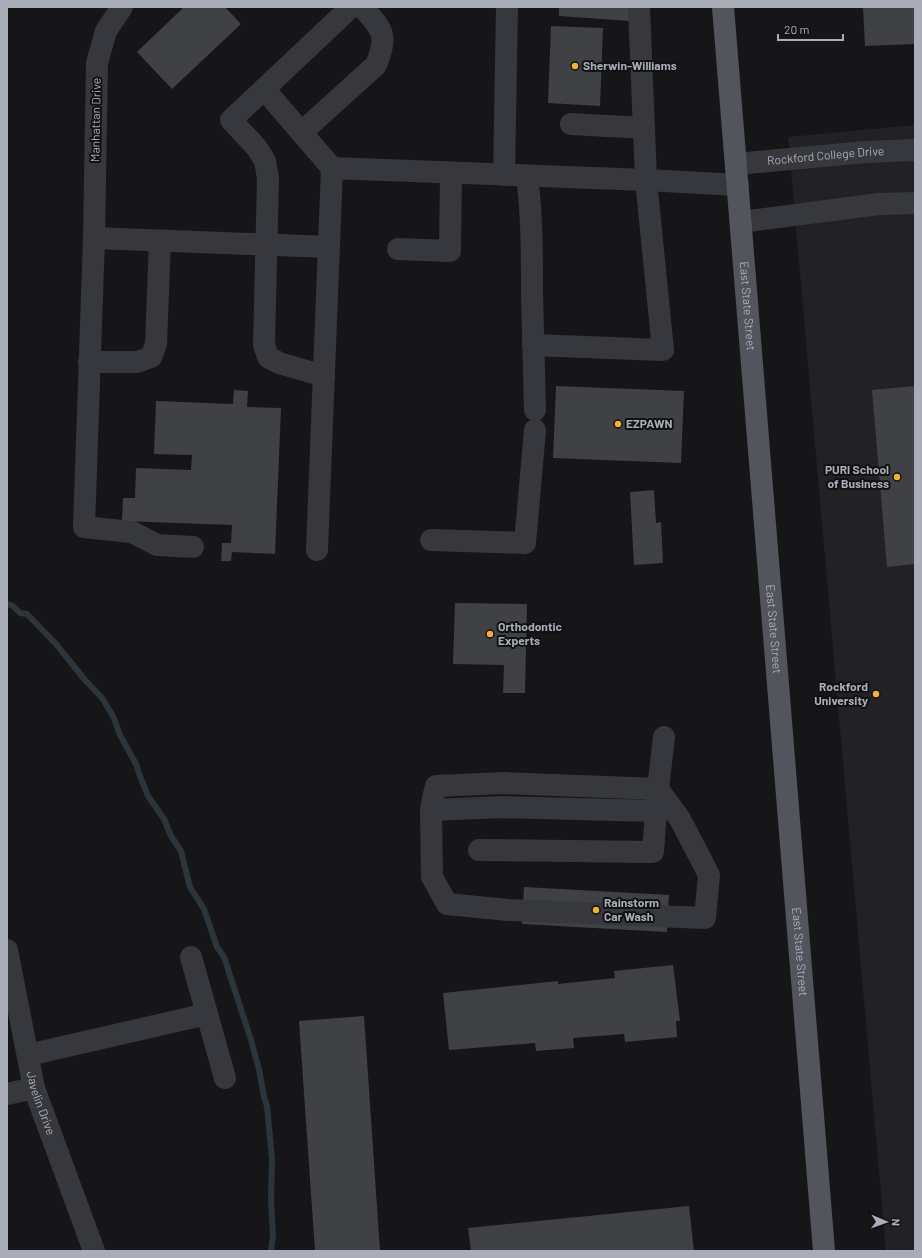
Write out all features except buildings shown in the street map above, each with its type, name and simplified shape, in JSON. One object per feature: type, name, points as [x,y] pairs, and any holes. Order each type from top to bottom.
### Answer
[{"type":"main road","name":"East State Street","points":[[723,7],[824,1251]]},
{"type":"street","name":"Manhattan Drive","points":[[122,7],[106,31],[97,63],[94,238],[84,527],[132,532],[157,545],[193,547]]},
{"type":"street","points":[[324,376],[278,363],[268,357],[264,345],[268,178],[265,161],[257,148],[231,120],[351,7]]},
{"type":"street","points":[[302,132],[376,65],[382,51],[383,39],[380,28],[362,7]]},
{"type":"street","points":[[504,175],[507,7]]},
{"type":"street","points":[[533,345],[663,350],[646,180],[639,7]]},
{"type":"street","points":[[264,89],[332,168],[317,550]]},
{"type":"street","points":[[571,124],[644,128]]},
{"type":"street","name":"Rockford College Drive","points":[[332,168],[646,180],[737,175],[866,152],[915,150]]},
{"type":"street","points":[[398,249],[450,251],[451,173]]},
{"type":"street","points":[[431,540],[525,543],[535,420],[532,235],[527,176]]},
{"type":"street","points":[[741,222],[879,204],[915,203]]},
{"type":"street","points":[[94,238],[329,247]]},
{"type":"street","points":[[90,362],[138,362],[151,357],[156,344],[160,241]]},
{"type":"street","points":[[479,850],[653,852],[664,737]]},
{"type":"street","points":[[657,799],[680,819],[710,875],[705,918],[508,910],[447,904],[432,877],[432,804],[503,807],[657,799]]},
{"type":"street","name":"Javelin Drive","points":[[7,950],[34,1088],[94,1251]]},
{"type":"street","points":[[191,957],[225,1078]]},
{"type":"street","points":[[28,1055],[207,1014]]},
{"type":"street","points":[[7,1094],[34,1088]]},
{"type":"shaded area","name":"Rockford University","points":[[915,125],[915,1251],[886,1251],[788,137]]},
{"type":"waterway","points":[[7,604],[13,606],[20,613],[27,614],[56,644],[85,680],[102,698],[113,716],[120,735],[136,764],[148,796],[164,819],[171,836],[181,851],[190,887],[204,909],[217,947],[224,957],[259,1069],[267,1106],[272,1159],[271,1201],[273,1235],[271,1251]]},
{"type":"place","name":"Sherwin-Williams","points":[[575,66]]},
{"type":"place","name":"EZPAWN","points":[[618,424]]},
{"type":"place","name":"PURI School of Business","points":[[897,477]]},
{"type":"place","name":"Orthodontic Experts","points":[[490,634]]},
{"type":"place","name":"Rockford University","points":[[876,694]]},
{"type":"place","name":"Rainstorm Car Wash","points":[[596,910]]}]
